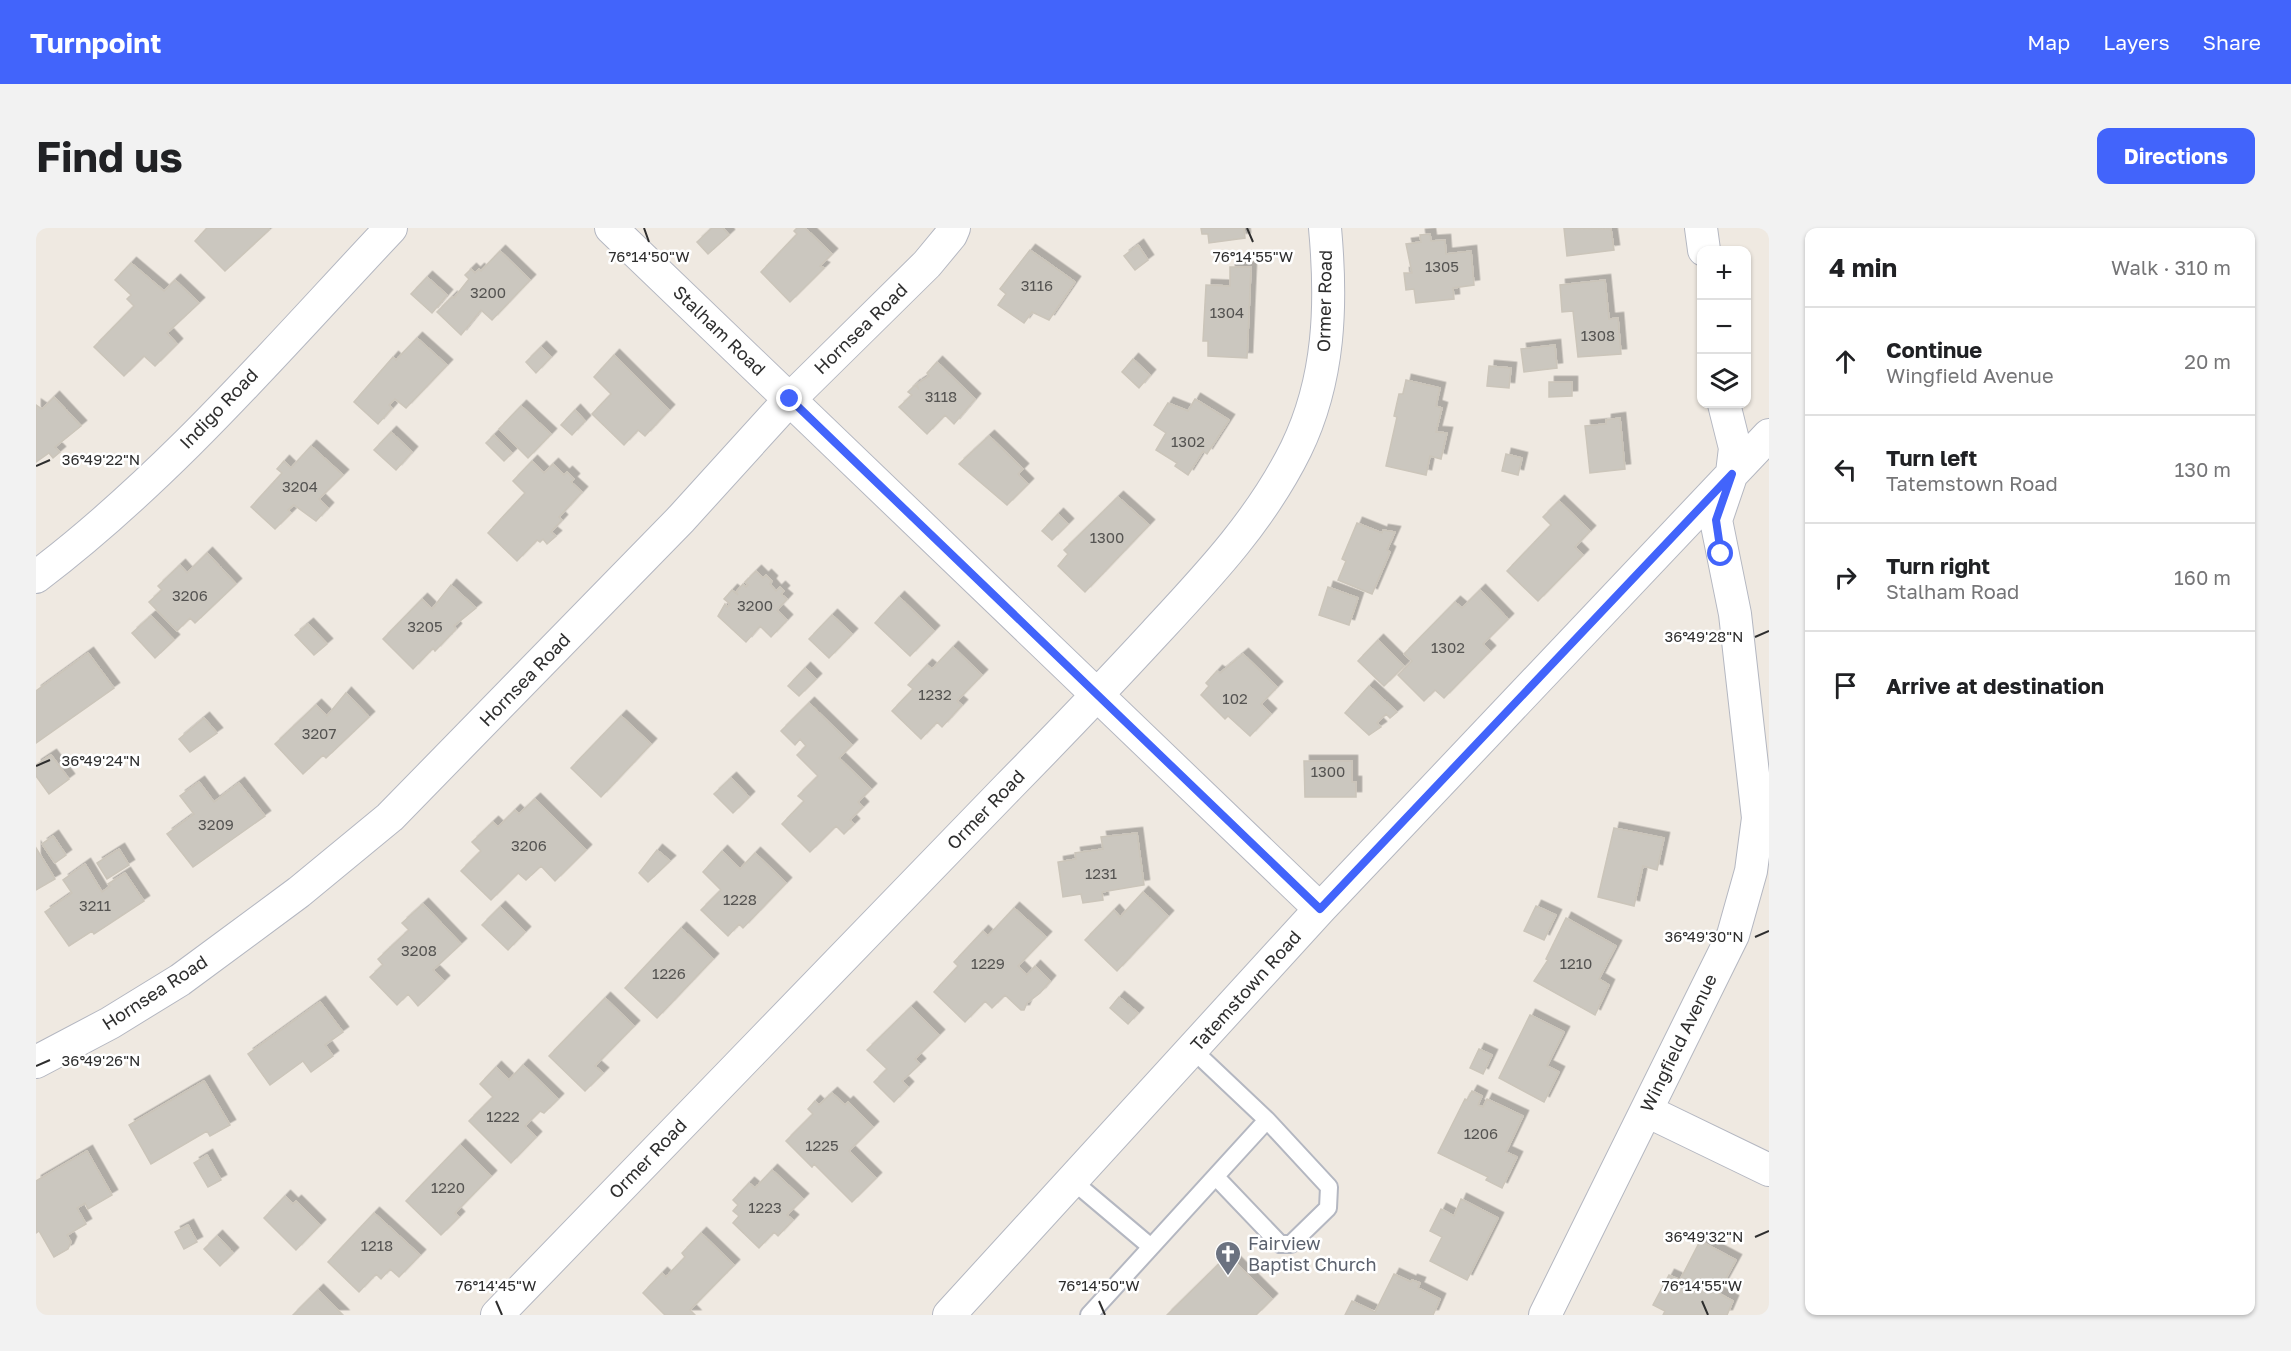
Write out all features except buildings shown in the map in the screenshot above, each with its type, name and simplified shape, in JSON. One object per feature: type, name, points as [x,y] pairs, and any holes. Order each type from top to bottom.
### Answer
[{"type":"street","name":"Indigo Road","points":[[36,577],[115,512],[176,453],[391,228]]},
{"type":"street","name":"Stalham Road","points":[[611,228],[1320,909]]},
{"type":"street","name":"Hornsea Road","points":[[36,1062],[110,1023],[180,980],[299,892],[381,825],[506,701],[681,519],[790,399],[927,264],[951,236],[954,228]]},
{"type":"street","name":"Ormer Road","points":[[497,1315],[1097,696],[1229,554],[1269,497],[1296,449],[1311,413],[1323,367],[1329,324],[1325,228]]},
{"type":"street","points":[[1701,228],[1703,246]]},
{"type":"street","name":"Wingfield Avenue","points":[[1545,1315],[1732,934],[1751,872],[1757,807],[1735,614],[1716,520],[1732,474],[1735,448],[1725,408]]},
{"type":"street","name":"Tatemstown Road","points":[[949,1315],[1074,1182],[1320,909],[1769,435]]},
{"type":"street","points":[[1647,1111],[1769,1170]]},
{"type":"lane","points":[[1193,1050],[1268,1120],[1329,1187],[1328,1208],[1291,1244],[1280,1244],[1216,1177]]},
{"type":"lane","points":[[1089,1315],[1268,1120]]},
{"type":"lane","points":[[1074,1182],[1151,1247]]},
{"type":"place","name":"Fairview Baptist Church","points":[[1228,1277]]},
{"type":"route","points":[[790,399],[1320,909],[1732,474],[1716,520],[1721,554]]}]
